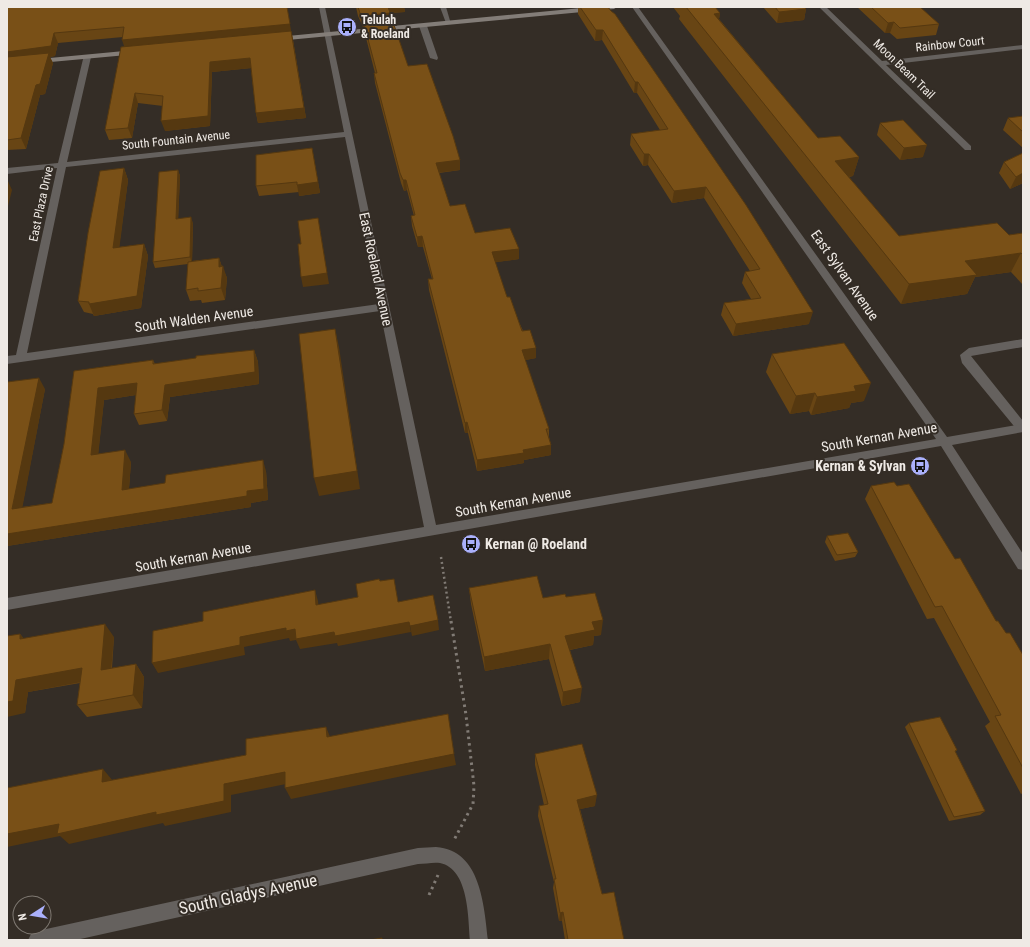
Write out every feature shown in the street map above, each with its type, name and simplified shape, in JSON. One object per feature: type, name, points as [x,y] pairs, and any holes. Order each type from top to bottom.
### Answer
[{"type":"street","name":"East Roeland Avenue","points":[[322,7],[339,84],[347,134],[431,531]]},
{"type":"street","points":[[443,7],[449,23]]},
{"type":"street","points":[[270,40],[614,7]]},
{"type":"street","name":"East Sylvan Avenue","points":[[636,7],[944,441],[1023,565]]},
{"type":"street","name":"Moon Beam Trail","points":[[822,7],[968,148]]},
{"type":"street","points":[[423,26],[434,58]]},
{"type":"street","name":"Rainbow Court","points":[[880,63],[1023,47]]},
{"type":"street","points":[[7,64],[143,52]]},
{"type":"street","name":"East Plaza Drive","points":[[22,358],[62,165],[87,57]]},
{"type":"street","name":"South Fountain Avenue","points":[[7,171],[347,134]]},
{"type":"street","name":"South Walden Avenue","points":[[7,360],[384,307]]},
{"type":"street","points":[[1022,428],[966,360],[965,355],[969,352],[1023,343]]},
{"type":"street","name":"South Kernan Avenue","points":[[7,604],[1022,428]]},
{"type":"street","name":"South Gladys Avenue","points":[[37,940],[418,856],[452,861]]},
{"type":"street","points":[[452,861],[469,880],[475,904],[479,940]]},
{"type":"path","points":[[429,895],[452,861],[473,804],[474,796],[466,715],[440,557]]},
{"type":"building","points":[[7,7],[287,7],[290,24],[122,40],[124,27],[54,33],[51,46],[7,52]]},
{"type":"building","points":[[358,7],[388,7],[390,13],[361,16]]},
{"type":"building","points":[[580,7],[608,7],[615,14],[746,205],[813,312],[736,324],[724,303],[761,298],[745,272],[760,269],[706,187],[674,191],[649,154],[644,154],[631,134],[668,129],[638,82],[635,82],[603,30],[596,30]]},
{"type":"building","points":[[686,7],[715,7],[720,13],[714,14],[818,138],[840,136],[859,157],[835,161],[899,236],[997,223],[1009,235],[1023,233],[1023,255],[1021,253],[965,261],[977,275],[909,284]]},
{"type":"building","points":[[775,7],[804,7],[806,9],[779,12]]},
{"type":"building","points":[[871,7],[920,7],[939,24],[900,28],[894,22],[888,23]]},
{"type":"building","points":[[393,22],[408,66],[427,64],[453,136],[460,160],[436,163],[450,206],[465,204],[475,233],[510,228],[519,249],[492,252],[507,297],[510,297],[522,331],[530,330],[536,348],[522,350],[549,429],[546,429],[551,445],[523,450],[524,453],[477,460],[467,422],[465,423],[428,279],[433,279],[422,236],[417,237],[411,216],[415,215],[406,180],[403,180],[400,173],[374,73],[377,73],[364,24]]},
{"type":"building","points":[[291,31],[304,108],[256,113],[250,58],[210,62],[208,116],[161,121],[163,96],[135,93],[128,128],[105,130],[121,47]]},
{"type":"building","points":[[49,53],[40,84],[36,85],[21,138],[7,140],[7,57]]},
{"type":"building","points":[[1023,116],[1023,132],[1008,118]]},
{"type":"building","points":[[903,120],[927,145],[904,148],[880,123]]},
{"type":"building","points":[[312,148],[318,182],[297,185],[297,182],[256,186],[256,155]]},
{"type":"building","points":[[1023,153],[1023,173],[1016,177],[1004,162]]},
{"type":"building","points":[[124,168],[113,248],[144,244],[137,296],[89,304],[89,302],[78,301],[88,233],[100,171]]},
{"type":"building","points":[[178,170],[176,219],[191,217],[190,257],[153,262],[159,172]]},
{"type":"building","points":[[318,218],[327,273],[301,277],[298,244],[301,244],[298,221]]},
{"type":"building","points":[[219,258],[219,267],[223,266],[221,288],[198,291],[198,288],[186,290],[188,262]]},
{"type":"building","points":[[335,329],[357,471],[314,478],[299,334]]},
{"type":"building","points":[[844,343],[871,383],[854,386],[856,391],[817,397],[815,393],[796,396],[772,354]]},
{"type":"building","points":[[254,350],[255,372],[165,385],[162,410],[134,414],[137,383],[98,388],[91,455],[125,450],[122,490],[165,483],[166,475],[263,460],[264,489],[247,491],[247,496],[7,534],[7,382],[39,378],[12,509],[52,503],[64,444],[74,371],[153,360],[153,364],[196,358],[196,356]]},
{"type":"building","points":[[894,482],[897,486],[909,484],[955,559],[960,558],[996,621],[998,621],[1006,633],[1010,633],[1023,655],[1023,768],[995,716],[1001,715],[942,606],[935,607],[871,486]]},
{"type":"building","points":[[848,533],[858,552],[837,555],[827,536]]},
{"type":"building","points":[[537,576],[543,598],[565,594],[566,597],[595,593],[603,620],[592,622],[595,630],[565,636],[582,688],[563,692],[550,644],[484,657],[469,588]]},
{"type":"building","points":[[379,579],[380,581],[394,579],[398,602],[433,595],[438,620],[410,626],[409,622],[335,636],[334,632],[296,639],[295,629],[286,631],[286,628],[240,637],[240,645],[152,663],[153,631],[203,621],[203,612],[315,590],[316,605],[358,597],[356,584]]},
{"type":"building","points":[[105,624],[101,670],[136,664],[133,695],[77,705],[82,668],[16,680],[13,701],[7,702],[7,636],[20,634],[20,639]]},
{"type":"building","points":[[448,714],[454,754],[285,788],[285,772],[224,784],[224,801],[156,815],[156,812],[57,834],[59,824],[7,834],[7,788],[103,769],[102,782],[246,755],[246,739],[326,727],[327,737]]},
{"type":"building","points":[[940,717],[985,811],[954,817],[909,723]]},
{"type":"building","points":[[582,744],[597,795],[577,800],[602,894],[614,892],[624,940],[568,940],[563,912],[560,913],[554,879],[556,879],[539,806],[548,804],[535,754]]},
{"type":"building","points":[[382,938],[382,940],[370,940]]},
{"type":"place","name":"Telulah & Roeland","points":[[347,27]]},
{"type":"place","name":"Kernan & Sylvan","points":[[920,466]]},
{"type":"place","name":"Kernan @ Roeland","points":[[471,544]]}]
